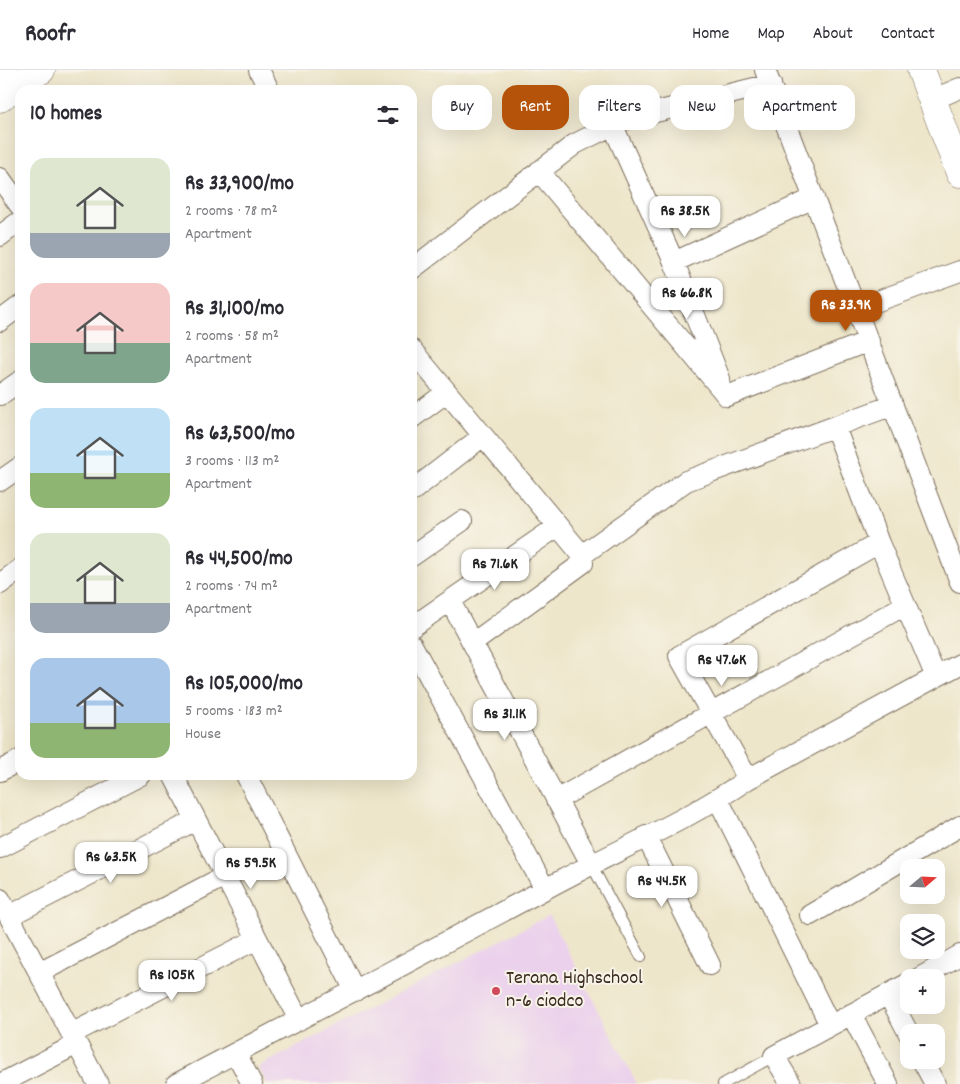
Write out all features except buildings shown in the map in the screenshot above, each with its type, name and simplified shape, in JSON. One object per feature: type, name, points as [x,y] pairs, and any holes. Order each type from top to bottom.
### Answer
[{"type":"street","points":[[17,85],[41,70]]},
{"type":"street","points":[[259,70],[266,85]]},
{"type":"street","points":[[922,70],[960,173]]},
{"type":"street","points":[[660,110],[768,77],[960,582]]},
{"type":"street","points":[[0,98],[15,87]]},
{"type":"street","points":[[932,100],[960,88]]},
{"type":"street","points":[[417,265],[574,144],[604,130]]},
{"type":"street","points":[[615,130],[674,262],[727,396]]},
{"type":"street","points":[[538,171],[727,396]]},
{"type":"street","points":[[0,178],[15,199]]},
{"type":"street","points":[[674,262],[814,198]]},
{"type":"street","points":[[0,236],[15,225]]},
{"type":"street","points":[[856,309],[960,271]]},
{"type":"street","points":[[0,321],[15,310]]},
{"type":"street","points":[[727,396],[869,342]]},
{"type":"street","points":[[417,356],[582,555],[583,563],[473,643]]},
{"type":"street","points":[[0,395],[15,384]]},
{"type":"street","points":[[417,414],[447,392]]},
{"type":"street","points":[[582,555],[686,481],[893,405]]},
{"type":"street","points":[[835,427],[879,544],[936,678]]},
{"type":"street","points":[[417,487],[483,436]]},
{"type":"street","points":[[0,481],[15,470]]},
{"type":"street","points":[[417,552],[462,521]]},
{"type":"street","points":[[417,623],[558,526]]},
{"type":"street","points":[[748,779],[679,656],[879,544]]},
{"type":"street","points":[[0,584],[15,573]]},
{"type":"street","points":[[450,601],[591,864]]},
{"type":"street","points":[[556,800],[905,605]]},
{"type":"street","points":[[417,654],[545,889]]},
{"type":"street","points":[[176,1084],[355,991],[591,864],[718,800],[748,779],[960,664]]},
{"type":"street","points":[[0,771],[15,763]]},
{"type":"street","points":[[0,848],[131,780]]},
{"type":"street","points":[[176,780],[299,1020]]},
{"type":"street","points":[[249,780],[355,991]]},
{"type":"street","points":[[718,800],[830,1026]]},
{"type":"street","points":[[9,916],[196,820]]},
{"type":"street","points":[[810,915],[960,826]]},
{"type":"street","points":[[646,836],[710,965]]},
{"type":"street","points":[[39,973],[225,876]]},
{"type":"street","points":[[0,899],[98,1084]]},
{"type":"street","points":[[1,1081],[257,939]]},
{"type":"street","points":[[934,969],[960,955]]},
{"type":"street","points":[[791,1084],[774,1056],[900,988]]},
{"type":"street","points":[[888,994],[904,1024]]},
{"type":"street","points":[[851,1014],[888,1084]]},
{"type":"street","points":[[236,1053],[252,1084]]},
{"type":"street","points":[[927,1069],[935,1084]]},
{"type":"lane","points":[[591,864],[641,957]]},
{"type":"lane","points":[[723,1084],[774,1056]]},
{"type":"shaded area","name":"Terana Highschool n-6 ciodco","points":[[549,915],[637,1084],[267,1084],[258,1067]]},
{"type":"place","name":"Terana Highschool n-6 ciodco","points":[[496,991]]}]
